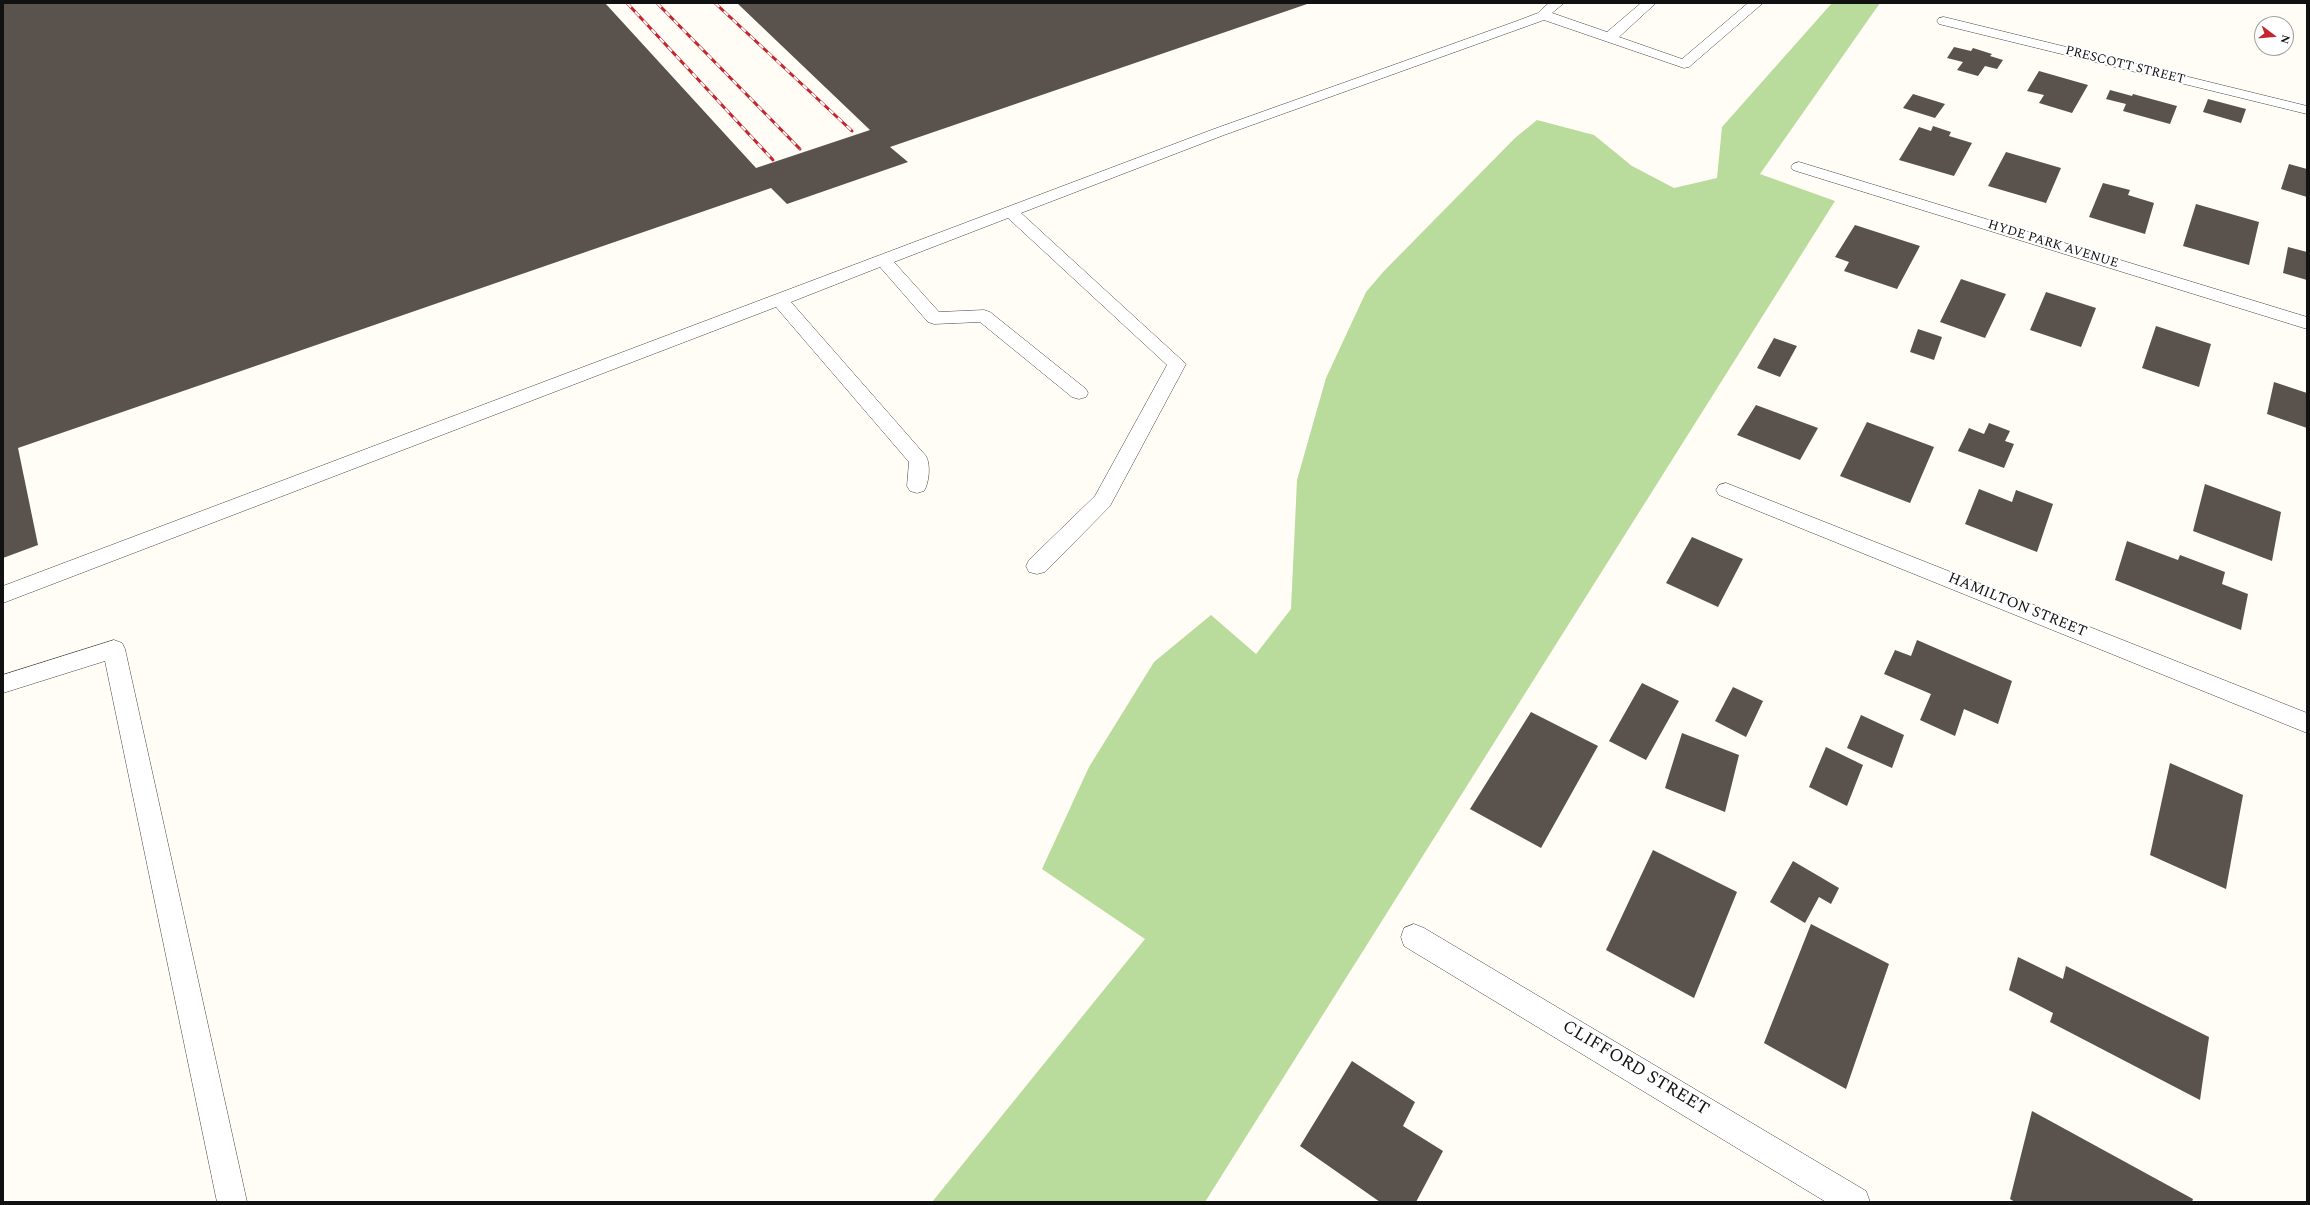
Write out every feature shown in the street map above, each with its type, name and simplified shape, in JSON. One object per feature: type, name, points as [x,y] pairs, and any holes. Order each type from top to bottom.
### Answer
[{"type":"street","points":[[3,595],[882,259],[1219,132],[1544,15],[1545,12],[1557,3]]},
{"type":"street","points":[[1610,37],[1616,30],[1649,3]]},
{"type":"street","points":[[1544,15],[1684,64],[1756,3]]},
{"type":"street","name":"PRESCOTT STREET","points":[[1944,21],[2307,110]]},
{"type":"street","name":"HYDE PARK AVENUE","points":[[1799,167],[2307,323]]},
{"type":"street","points":[[1009,212],[1177,364],[1104,501],[1037,566]]},
{"type":"street","points":[[882,259],[934,318],[984,316],[1079,393]]},
{"type":"street","points":[[779,299],[919,461],[917,486]]},
{"type":"street","name":"HAMILTON STREET","points":[[1726,490],[2307,723]]},
{"type":"street","points":[[3,684],[56,666],[114,649],[232,1202]]},
{"type":"street","name":"CLIFFORD STREET","points":[[1414,937],[1855,1202]]},
{"type":"green space","points":[[1832,3],[1880,3],[1760,174],[1835,201],[1205,1202],[932,1202],[1145,939],[1042,869],[1089,767],[1154,662],[1211,615],[1256,654],[1291,609],[1297,480],[1326,378],[1366,292],[1384,271],[1515,138],[1537,120],[1594,135],[1632,166],[1674,188],[1717,178],[1722,127]]},
{"type":"building","points":[[3,3],[605,3],[756,168],[870,130],[737,3],[1310,3],[890,147],[908,162],[787,204],[771,188],[18,448],[38,545],[3,558]]},
{"type":"building","points":[[1954,47],[1971,51],[1973,48],[1992,54],[1990,56],[2003,60],[1997,69],[1985,66],[1978,76],[1957,70],[1963,62],[1947,58]]},
{"type":"building","points":[[2039,71],[2088,85],[2072,113],[2039,103],[2044,95],[2027,91]]},
{"type":"building","points":[[2110,90],[2132,96],[2133,94],[2177,106],[2170,124],[2123,111],[2126,104],[2106,99]]},
{"type":"building","points":[[1913,94],[1945,104],[1935,118],[1903,108]]},
{"type":"building","points":[[2208,99],[2246,109],[2241,123],[2203,112]]},
{"type":"building","points":[[1933,126],[1951,132],[1949,136],[1972,143],[1954,176],[1899,160],[1919,127],[1931,131]]},
{"type":"building","points":[[2006,152],[2061,168],[2046,203],[1988,186]]},
{"type":"building","points":[[2289,164],[2307,169],[2307,197],[2281,189]]},
{"type":"building","points":[[2103,183],[2130,190],[2128,195],[2154,203],[2145,234],[2089,217]]},
{"type":"building","points":[[2196,204],[2259,222],[2249,265],[2183,246]]},
{"type":"building","points":[[1855,225],[1920,246],[1897,289],[1844,271],[1849,262],[1835,257]]},
{"type":"building","points":[[2288,247],[2307,252],[2307,280],[2283,273]]},
{"type":"building","points":[[1961,279],[2006,294],[1985,338],[1940,322]]},
{"type":"building","points":[[2046,292],[2096,308],[2081,347],[2030,330]]},
{"type":"building","points":[[2156,326],[2211,344],[2199,387],[2142,368]]},
{"type":"building","points":[[1918,329],[1942,337],[1934,360],[1910,352]]},
{"type":"building","points":[[1774,338],[1797,346],[1780,377],[1757,368]]},
{"type":"building","points":[[2274,382],[2307,393],[2307,428],[2267,414]]},
{"type":"building","points":[[1756,405],[1818,428],[1800,460],[1737,435]]},
{"type":"building","points":[[1867,422],[1934,447],[1910,503],[1840,476]]},
{"type":"building","points":[[1989,423],[2010,431],[2005,441],[2014,444],[2004,468],[1958,451],[1969,428],[1984,434]]},
{"type":"building","points":[[2205,484],[2281,512],[2272,561],[2193,531]]},
{"type":"building","points":[[1979,489],[2012,502],[2016,490],[2053,504],[2037,552],[1965,524]]},
{"type":"building","points":[[1692,537],[1743,559],[1718,607],[1666,583]]},
{"type":"building","points":[[2127,541],[2178,560],[2180,555],[2225,572],[2222,584],[2248,594],[2241,630],[2115,580]]},
{"type":"building","points":[[1917,640],[2012,681],[1998,724],[1964,709],[1955,736],[1920,720],[1931,694],[1884,674],[1895,650],[1911,656]]},
{"type":"building","points":[[1642,683],[1679,701],[1646,760],[1609,741]]},
{"type":"building","points":[[1733,687],[1763,701],[1746,737],[1715,721]]},
{"type":"building","points":[[1531,712],[1598,746],[1541,848],[1470,809]]},
{"type":"building","points":[[1861,715],[1904,735],[1892,768],[1847,748]]},
{"type":"building","points":[[1682,733],[1739,755],[1725,812],[1665,788]]},
{"type":"building","points":[[1826,747],[1863,765],[1847,806],[1809,787]]},
{"type":"building","points":[[2170,763],[2243,795],[2226,889],[2150,855]]},
{"type":"building","points":[[1653,850],[1737,892],[1694,998],[1606,950]]},
{"type":"building","points":[[1793,861],[1839,888],[1831,904],[1819,897],[1805,923],[1770,902]]},
{"type":"building","points":[[1811,924],[1889,964],[1846,1089],[1764,1043]]},
{"type":"building","points":[[2018,957],[2063,979],[2066,966],[2209,1037],[2200,1100],[2050,1022],[2053,1013],[2009,990]]},
{"type":"building","points":[[1352,1061],[1415,1102],[1403,1126],[1443,1151],[1416,1202],[1380,1202],[1300,1146]]},
{"type":"building","points":[[2032,1111],[2193,1199],[2192,1202],[2015,1202],[2010,1199]]},
{"type":"railway","points":[[627,3],[773,160]]},
{"type":"railway","points":[[657,3],[800,149]]},
{"type":"railway","points":[[715,3],[852,131]]}]
